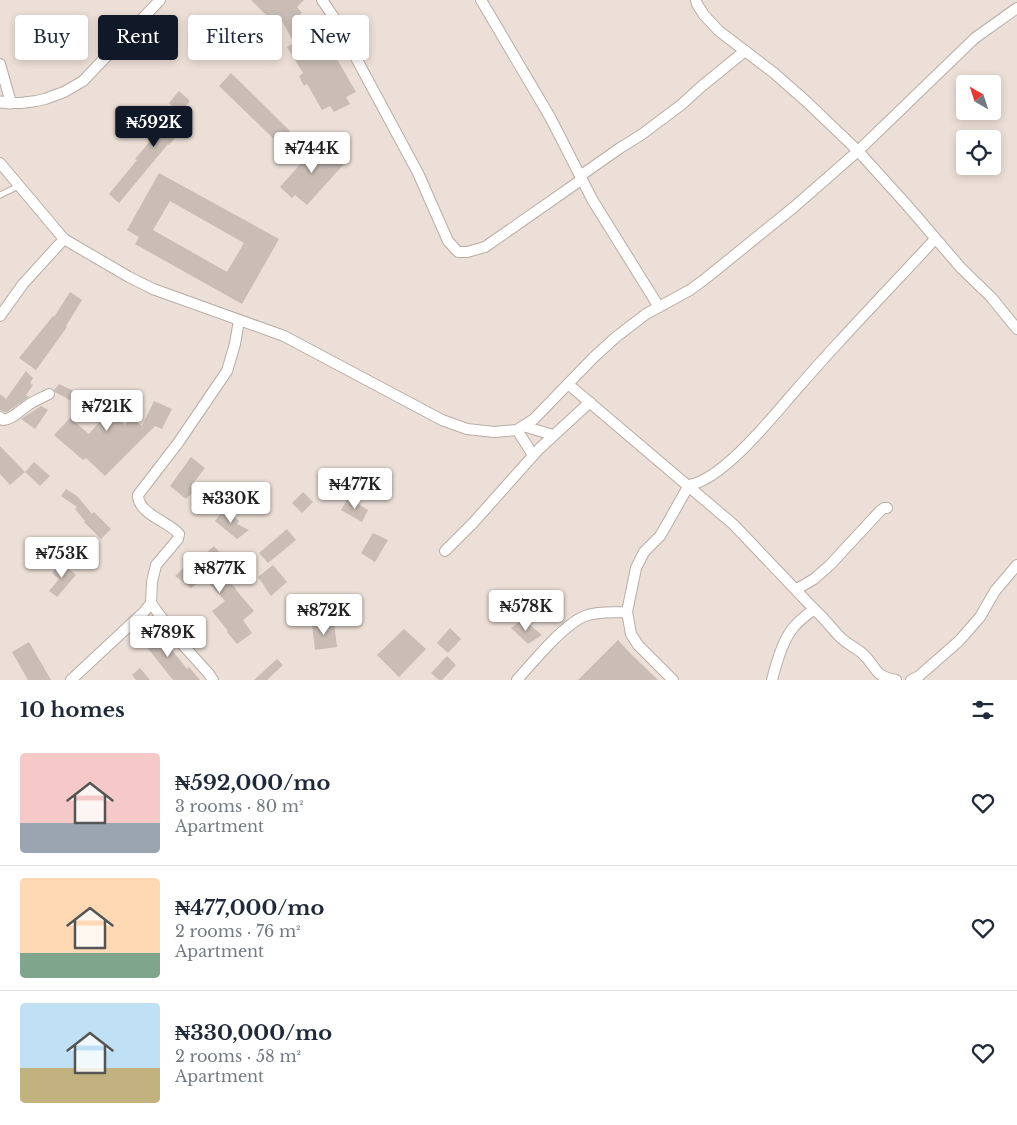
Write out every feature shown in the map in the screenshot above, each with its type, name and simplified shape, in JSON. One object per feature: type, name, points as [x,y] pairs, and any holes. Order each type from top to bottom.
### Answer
[{"type":"street","points":[[0,64],[5,102],[21,103],[45,99],[64,92],[83,81],[160,0]]},
{"type":"street","points":[[322,0],[335,19],[418,173],[448,241],[458,252],[467,252],[485,247],[682,105],[745,51]]},
{"type":"street","points":[[481,0],[550,117],[593,201],[659,307]]},
{"type":"street","points":[[696,0],[704,15],[720,31],[774,73],[858,151],[961,268],[991,297],[1017,329]]},
{"type":"street","points":[[520,428],[534,419],[616,336],[646,314],[690,290],[794,207],[858,151],[975,38],[1016,12]]},
{"type":"street","points":[[0,163],[64,239],[153,289],[284,336],[442,420],[467,429],[494,432],[520,428],[553,435]]},
{"type":"street","points":[[0,316],[23,284],[64,239]]},
{"type":"street","points":[[673,680],[638,645],[632,634],[627,612],[636,568],[644,552],[660,536],[689,486],[697,484],[723,467],[750,441],[935,239]]},
{"type":"street","points":[[72,680],[144,612],[151,603],[152,582],[156,565],[178,539],[179,534],[175,529],[144,510],[138,501],[138,495],[178,443],[227,371],[235,344],[239,320]]},
{"type":"street","points":[[568,384],[734,525],[797,589],[838,635],[867,658],[876,677],[881,676],[896,680]]},
{"type":"street","points":[[0,418],[3,420],[14,416],[28,404],[48,394]]},
{"type":"street","points":[[446,551],[533,455],[590,402]]},
{"type":"street","points":[[520,428],[533,455]]},
{"type":"street","points":[[797,589],[814,579],[830,565],[880,511],[887,508]]},
{"type":"street","points":[[911,680],[919,676],[959,641],[980,617],[995,591],[1017,565]]},
{"type":"street","points":[[151,603],[174,634],[213,680]]},
{"type":"street","points":[[772,680],[776,663],[789,633],[794,626],[814,609]]},
{"type":"street","points":[[517,680],[561,634],[584,616],[596,613],[627,612]]},
{"type":"lane","points":[[0,195],[19,186]]},
{"type":"building","points":[[251,0],[304,0],[297,7],[302,13],[301,15],[292,15],[292,39],[282,21],[282,15],[266,15]]},
{"type":"building","points":[[292,44],[292,55],[287,47]]},
{"type":"building","points":[[295,60],[338,60],[356,92],[346,97],[350,104],[334,112],[330,106],[322,110],[307,84],[304,86],[299,76],[303,73]]},
{"type":"building","points":[[231,73],[290,131],[278,143],[219,86]]},
{"type":"building","points":[[179,91],[190,101],[181,112],[190,120],[119,203],[109,194],[176,110],[169,103]]},
{"type":"building","points":[[320,142],[344,164],[307,205],[295,195],[292,198],[280,187]]},
{"type":"building","points":[[159,173],[279,239],[242,304],[135,244],[139,237],[127,230]],"holes":[[[170,201],[244,243],[227,272],[153,230]]]},
{"type":"building","points":[[70,292],[82,300],[67,327],[36,370],[19,358],[54,317]]},
{"type":"building","points":[[26,371],[33,378],[30,383],[33,385],[26,395],[29,397],[7,412],[0,410],[0,394],[6,399]]},
{"type":"building","points":[[59,384],[101,404],[125,425],[131,417],[142,426],[154,401],[172,409],[162,429],[155,426],[105,476],[86,458],[83,460],[54,435],[70,418],[89,434],[103,418],[55,392],[54,390]]},
{"type":"building","points":[[41,406],[48,410],[35,429],[21,419]]},
{"type":"building","points":[[0,446],[25,472],[10,485],[0,474]]},
{"type":"building","points":[[191,457],[205,468],[191,486],[196,489],[186,499],[170,486]]},
{"type":"building","points":[[34,462],[50,476],[40,486],[25,472]]},
{"type":"building","points":[[66,489],[77,496],[92,514],[94,512],[111,529],[101,539],[84,522],[75,509],[77,507],[61,496]]},
{"type":"building","points":[[303,492],[313,502],[302,513],[292,503]]},
{"type":"building","points":[[348,498],[368,510],[362,522],[341,510]]},
{"type":"building","points":[[224,509],[239,521],[237,524],[249,530],[237,539],[215,521]]},
{"type":"building","points":[[287,529],[296,540],[268,563],[259,553]]},
{"type":"building","points":[[373,533],[388,540],[375,562],[361,553]]},
{"type":"building","points":[[214,546],[222,555],[213,563],[254,611],[243,620],[252,633],[237,644],[212,611],[225,601],[204,578],[191,588],[175,576],[189,563],[192,566]]},
{"type":"building","points":[[61,562],[76,575],[57,597],[49,591],[59,579],[52,573]]},
{"type":"building","points":[[273,565],[287,582],[271,596],[258,577]]},
{"type":"building","points":[[523,619],[542,635],[528,644],[511,628]]},
{"type":"building","points":[[334,622],[337,647],[315,650],[312,625]]},
{"type":"building","points":[[450,628],[461,639],[448,653],[437,643]]},
{"type":"building","points":[[404,629],[426,649],[399,677],[377,655]]},
{"type":"building","points":[[156,630],[187,669],[189,667],[200,680],[173,680],[142,641]]},
{"type":"building","points":[[618,640],[658,680],[578,680]]},
{"type":"building","points":[[29,642],[51,680],[28,680],[12,652]]},
{"type":"building","points":[[447,656],[456,665],[442,680],[439,680],[431,673]]},
{"type":"building","points":[[277,659],[283,665],[267,680],[254,680]]},
{"type":"building","points":[[140,668],[150,680],[136,680],[132,675]]}]
